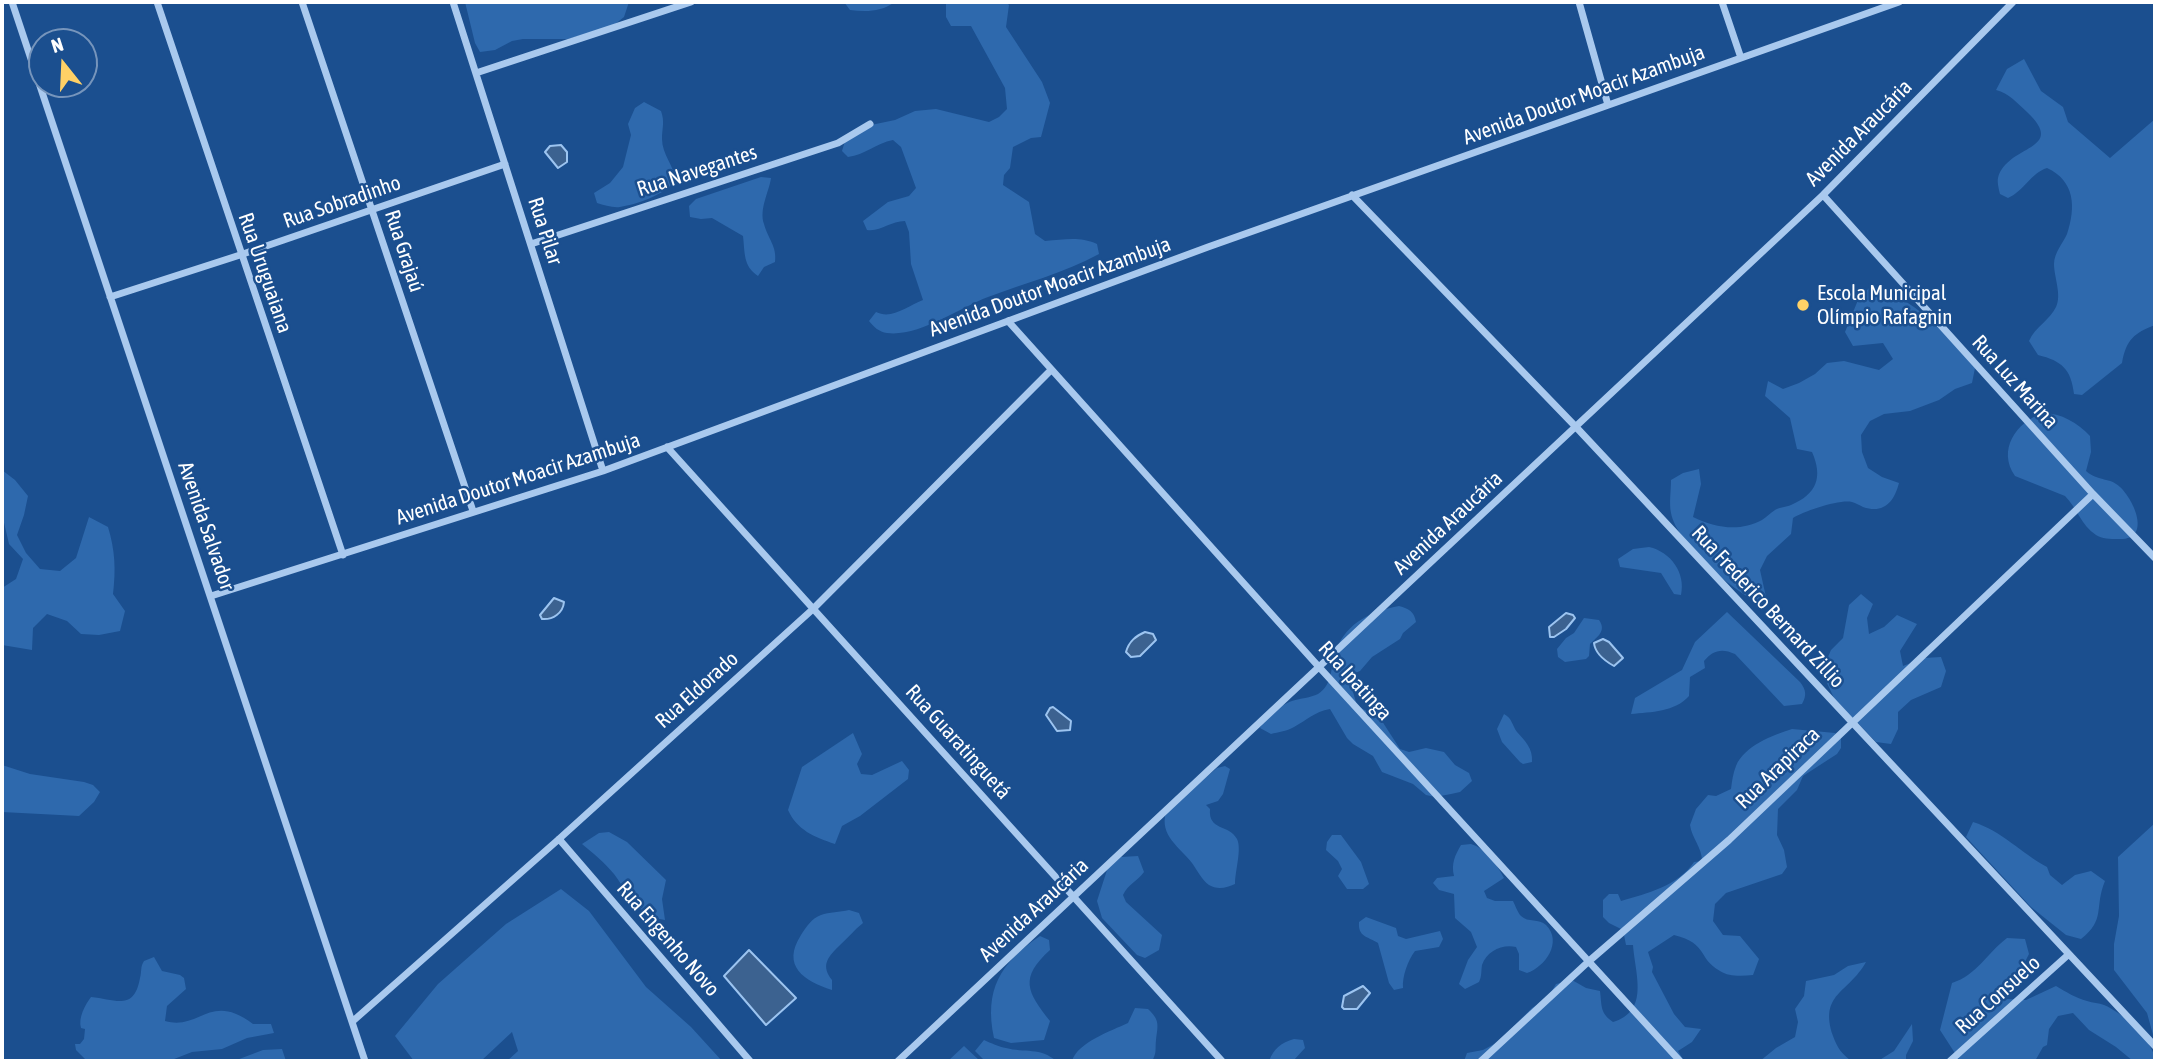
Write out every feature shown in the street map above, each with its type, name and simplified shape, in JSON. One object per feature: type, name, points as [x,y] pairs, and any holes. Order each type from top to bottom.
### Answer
[{"type":"street","name":"Avenida Salvador","points":[[12,2],[365,1061]]},
{"type":"street","name":"Rua Uruguaiana","points":[[157,2],[343,555]]},
{"type":"street","name":"Rua Grajaú","points":[[302,2],[472,511]]},
{"type":"street","name":"Rua Pilar","points":[[453,2],[603,471]]},
{"type":"street","points":[[476,73],[691,2]]},
{"type":"street","points":[[1579,2],[1608,105]]},
{"type":"street","points":[[1722,2],[1741,58]]},
{"type":"street","name":"Avenida Doutor Moacir Azambuja","points":[[212,596],[603,471],[1352,195],[1899,2]]},
{"type":"street","name":"Avenida Araucária","points":[[898,1061],[1823,195],[2013,2]]},
{"type":"street","name":"Rua Navegantes","points":[[531,244],[838,143],[870,124]]},
{"type":"street","name":"Rua Sobradinho","points":[[110,297],[372,211],[505,164]]},
{"type":"street","name":"Rua Frederico Bernard Zillio","points":[[1352,195],[1576,427],[2155,1046]]},
{"type":"street","name":"Rua Luz Marina","points":[[1823,195],[2093,494],[2155,558]]},
{"type":"street","name":"Rua Ipatinga","points":[[1008,321],[1319,667],[1680,1061]]},
{"type":"street","name":"Rua Eldorado","points":[[353,1021],[813,609],[1051,370]]},
{"type":"street","name":"Rua Guaratinguetá","points":[[667,447],[1223,1061]]},
{"type":"street","name":"Rua Arapiraca","points":[[1481,1061],[1588,962],[1729,840],[2093,494]]},
{"type":"street","name":"Rua Engenho Novo","points":[[559,839],[750,1061]]},
{"type":"street","name":"Rua Consuelo","points":[[1950,1061],[2069,954]]},
{"type":"shaded area","points":[[465,2],[629,2],[624,17],[614,25],[568,39],[523,39],[512,41],[495,50],[480,52],[475,43]]},
{"type":"shaded area","points":[[844,2],[895,2],[879,9],[862,11],[850,10]]},
{"type":"shaded area","points":[[946,2],[1006,2],[1009,5],[1006,27],[1042,82],[1050,103],[1041,137],[1031,138],[1013,147],[1010,168],[1004,175],[1003,185],[1029,202],[1035,234],[1045,241],[1071,239],[1097,244],[1099,254],[988,297],[912,331],[887,333],[877,329],[869,321],[876,312],[894,313],[923,300],[911,264],[909,232],[905,221],[867,230],[863,221],[888,202],[909,196],[916,188],[901,147],[893,140],[848,157],[842,151],[845,141],[871,125],[895,120],[915,111],[936,109],[989,122],[1007,109],[1005,88],[971,26],[951,26],[946,17]]},
{"type":"shaded area","points":[[2024,59],[2041,91],[2063,107],[2068,122],[2110,158],[2155,119],[2155,325],[2132,338],[2122,363],[2082,395],[2074,394],[2064,367],[2038,355],[2029,341],[2058,302],[2054,264],[2072,214],[2068,187],[2056,173],[2047,168],[2008,198],[2000,194],[1998,186],[1998,178],[2004,167],[2038,141],[2041,134],[2038,125],[2027,112],[2009,96],[1996,90],[2007,69]]},
{"type":"shaded area","points":[[644,102],[661,111],[663,144],[676,181],[657,195],[635,204],[617,207],[597,203],[594,193],[610,183],[623,167],[631,135],[628,124],[635,108]]},
{"type":"shaded area","points":[[561,145],[567,152],[567,162],[558,168],[545,152],[550,146]]},
{"type":"shaded area","points":[[761,177],[771,178],[763,207],[763,218],[775,262],[764,267],[758,276],[747,263],[743,236],[712,218],[690,217],[689,206],[696,199]]},
{"type":"shaded area","points":[[1870,287],[1901,299],[1941,330],[1975,368],[1972,383],[1910,411],[1884,414],[1870,421],[1861,435],[1862,452],[1868,468],[1899,483],[1891,501],[1877,509],[1852,502],[1839,502],[1793,518],[1791,534],[1767,556],[1760,570],[1766,597],[1757,602],[1733,587],[1706,564],[1683,538],[1671,513],[1671,480],[1683,473],[1699,469],[1701,484],[1693,517],[1728,527],[1754,524],[1775,510],[1807,496],[1817,477],[1812,452],[1797,449],[1790,418],[1765,396],[1768,381],[1783,389],[1815,374],[1827,363],[1844,361],[1879,370],[1893,359],[1883,343],[1853,346],[1845,332],[1858,300]]},
{"type":"shaded area","points":[[2043,413],[2069,420],[2090,436],[2091,452],[2086,471],[2116,484],[2126,493],[2137,519],[2135,534],[2118,539],[2098,536],[2091,531],[2065,496],[2015,476],[2008,456],[2012,438],[2025,423]]},
{"type":"shaded area","points":[[2,470],[15,480],[28,496],[17,535],[26,553],[40,569],[60,571],[76,558],[89,517],[108,527],[114,560],[113,594],[125,611],[120,631],[99,635],[81,634],[67,621],[47,614],[33,628],[32,650],[2,645],[2,588],[16,579],[23,559],[9,544],[2,514]]},
{"type":"shaded area","points":[[1649,547],[1664,554],[1679,571],[1681,595],[1674,594],[1661,573],[1620,567],[1618,559],[1633,549]]},
{"type":"shaded area","points":[[1861,594],[1873,604],[1867,618],[1869,634],[1884,627],[1897,615],[1917,624],[1900,651],[1903,666],[1924,658],[1941,657],[1946,671],[1941,687],[1911,700],[1898,712],[1898,729],[1891,744],[1876,742],[1834,698],[1826,681],[1824,666],[1831,650],[1843,638],[1849,605]]},
{"type":"shaded area","points":[[554,598],[564,602],[562,609],[554,617],[542,619],[540,615]]},
{"type":"shaded area","points":[[1399,606],[1410,611],[1416,622],[1400,639],[1372,657],[1360,671],[1353,674],[1350,681],[1357,706],[1380,718],[1400,749],[1409,752],[1426,748],[1444,752],[1455,765],[1469,773],[1472,781],[1460,792],[1435,797],[1426,795],[1413,784],[1382,772],[1373,756],[1347,738],[1330,709],[1286,730],[1271,734],[1260,728],[1269,715],[1283,705],[1323,690],[1329,680],[1336,650],[1354,625],[1379,611]]},
{"type":"shaded area","points":[[1727,612],[1800,682],[1805,693],[1802,704],[1784,706],[1735,654],[1718,651],[1704,661],[1705,668],[1690,677],[1689,696],[1683,701],[1662,710],[1631,714],[1635,698],[1682,670],[1695,642]]},
{"type":"shaded area","points":[[1566,613],[1575,618],[1566,629],[1550,637],[1549,627]]},
{"type":"shaded area","points":[[1584,618],[1599,620],[1602,631],[1590,644],[1589,656],[1586,659],[1565,662],[1558,657],[1557,649],[1574,633]]},
{"type":"shaded area","points":[[1145,632],[1153,634],[1156,640],[1140,656],[1131,657],[1126,652],[1129,645]]},
{"type":"shaded area","points":[[1603,639],[1623,658],[1614,666],[1596,650],[1594,643]]},
{"type":"shaded area","points":[[1053,707],[1071,721],[1070,730],[1057,731],[1046,715]]},
{"type":"shaded area","points":[[1504,714],[1528,745],[1532,762],[1520,762],[1502,742],[1497,729]]},
{"type":"shaded area","points":[[1792,729],[1835,733],[1841,739],[1841,748],[1837,754],[1803,776],[1797,790],[1778,809],[1777,835],[1784,850],[1787,867],[1782,874],[1726,893],[1715,904],[1713,921],[1723,935],[1740,936],[1759,959],[1753,975],[1736,976],[1724,973],[1713,966],[1693,943],[1674,935],[1648,952],[1652,972],[1674,1014],[1685,1027],[1701,1029],[1692,1042],[1678,1051],[1684,1061],[1464,1061],[1467,1053],[1483,1050],[1498,1042],[1532,1008],[1547,999],[1556,984],[1572,980],[1586,988],[1600,991],[1604,1012],[1609,1019],[1613,1022],[1625,1017],[1632,1009],[1638,990],[1633,945],[1626,945],[1623,930],[1603,917],[1603,900],[1609,894],[1618,894],[1621,901],[1652,891],[1680,877],[1694,862],[1702,861],[1690,825],[1696,809],[1708,795],[1716,796],[1731,789],[1736,766],[1752,747]]},
{"type":"shaded area","points":[[853,733],[862,754],[857,764],[861,774],[872,775],[902,761],[909,770],[908,779],[860,816],[842,826],[835,844],[807,832],[796,823],[788,810],[802,767]]},
{"type":"shaded area","points":[[2,765],[30,774],[84,782],[93,785],[100,792],[79,816],[2,812]]},
{"type":"shaded area","points":[[1225,766],[1230,769],[1223,794],[1218,801],[1206,805],[1210,809],[1212,821],[1237,839],[1239,854],[1235,884],[1219,888],[1212,887],[1202,878],[1168,834],[1165,820],[1166,812],[1217,768]]},
{"type":"shaded area","points":[[1973,822],[1993,831],[2047,867],[2050,875],[2062,885],[2075,875],[2091,871],[2105,881],[2097,919],[2089,932],[2081,939],[2066,935],[2031,907],[1966,837]]},
{"type":"shaded area","points":[[2155,823],[2155,1042],[2147,1013],[2114,970],[2114,944],[2119,916],[2118,857]]},
{"type":"shaded area","points":[[609,832],[627,842],[666,880],[662,899],[665,920],[640,909],[610,870],[582,844],[599,833]]},
{"type":"shaded area","points":[[1332,835],[1341,835],[1361,862],[1369,884],[1363,889],[1347,889],[1338,876],[1342,869],[1326,850]]},
{"type":"shaded area","points":[[1471,844],[1486,853],[1504,878],[1484,891],[1487,898],[1513,901],[1521,916],[1546,925],[1553,939],[1550,953],[1545,960],[1527,973],[1519,970],[1516,947],[1496,950],[1484,960],[1479,982],[1465,989],[1459,984],[1468,960],[1477,947],[1471,932],[1455,918],[1454,894],[1439,890],[1433,883],[1437,878],[1454,876],[1455,856],[1461,845]]},
{"type":"shaded area","points":[[1138,856],[1144,872],[1123,895],[1126,902],[1162,935],[1159,950],[1145,958],[1137,955],[1102,918],[1097,901],[1108,867],[1121,857]]},
{"type":"shaded area","points":[[561,889],[589,911],[646,987],[691,1027],[722,1061],[507,1061],[518,1051],[512,1032],[481,1061],[414,1061],[395,1036],[438,984],[506,924]]},
{"type":"shaded area","points":[[849,910],[859,913],[863,923],[828,959],[826,966],[832,980],[832,990],[813,982],[798,971],[793,955],[805,929],[815,918]]},
{"type":"shaded area","points":[[1366,917],[1396,928],[1398,936],[1406,939],[1440,931],[1443,939],[1439,947],[1415,951],[1406,969],[1403,988],[1394,990],[1389,983],[1378,943],[1360,931],[1359,922]]},
{"type":"shaded area","points":[[1040,936],[1049,940],[1050,950],[1034,969],[1030,985],[1036,1002],[1050,1021],[1044,1040],[1011,1043],[994,1038],[991,1006],[998,979],[1005,967]]},
{"type":"shaded area","points":[[2007,938],[2025,939],[2029,954],[2006,999],[2026,1000],[2056,986],[2089,1002],[2104,1005],[2136,1028],[2150,1045],[2155,1061],[2133,1061],[2089,1030],[2073,1013],[2058,1016],[2049,1029],[2047,1045],[2035,1061],[1960,1061],[1940,1030],[1952,983],[1968,975]]},
{"type":"shaded area","points":[[749,950],[796,998],[766,1025],[724,976]]},
{"type":"shaded area","points":[[154,957],[162,971],[184,978],[186,989],[167,1006],[165,1021],[177,1023],[215,1011],[226,1011],[253,1024],[271,1024],[274,1033],[247,1038],[222,1049],[192,1052],[169,1061],[87,1061],[76,1050],[75,1044],[80,1044],[84,1039],[85,1029],[81,1028],[80,1020],[89,1000],[91,997],[122,1001],[133,996],[144,961]]},
{"type":"shaded area","points":[[1866,962],[1837,995],[1830,1011],[1830,1022],[1838,1047],[1852,1061],[1760,1061],[1795,1037],[1798,1022],[1795,1009],[1804,996],[1806,981],[1834,975],[1848,966]]},
{"type":"shaded area","points":[[1363,986],[1370,993],[1357,1009],[1344,1009],[1344,996]]},
{"type":"shaded area","points":[[1135,1008],[1148,1009],[1158,1026],[1156,1051],[1152,1061],[1072,1061],[1075,1054],[1088,1043],[1128,1023]]},
{"type":"shaded area","points":[[1912,1024],[1913,1041],[1906,1061],[1878,1061],[1894,1051]]},
{"type":"shaded area","points":[[1294,1039],[1303,1040],[1305,1048],[1293,1061],[1269,1061],[1278,1047]]},
{"type":"shaded area","points":[[984,1040],[1003,1047],[1038,1052],[1056,1061],[985,1061],[975,1051]]},
{"type":"shaded area","points":[[964,1046],[980,1061],[948,1061]]},
{"type":"shaded area","points":[[282,1049],[286,1061],[234,1061],[263,1050]]},
{"type":"place","name":"Escola Municipal Olímpio Rafagnin","points":[[1803,305]]}]
